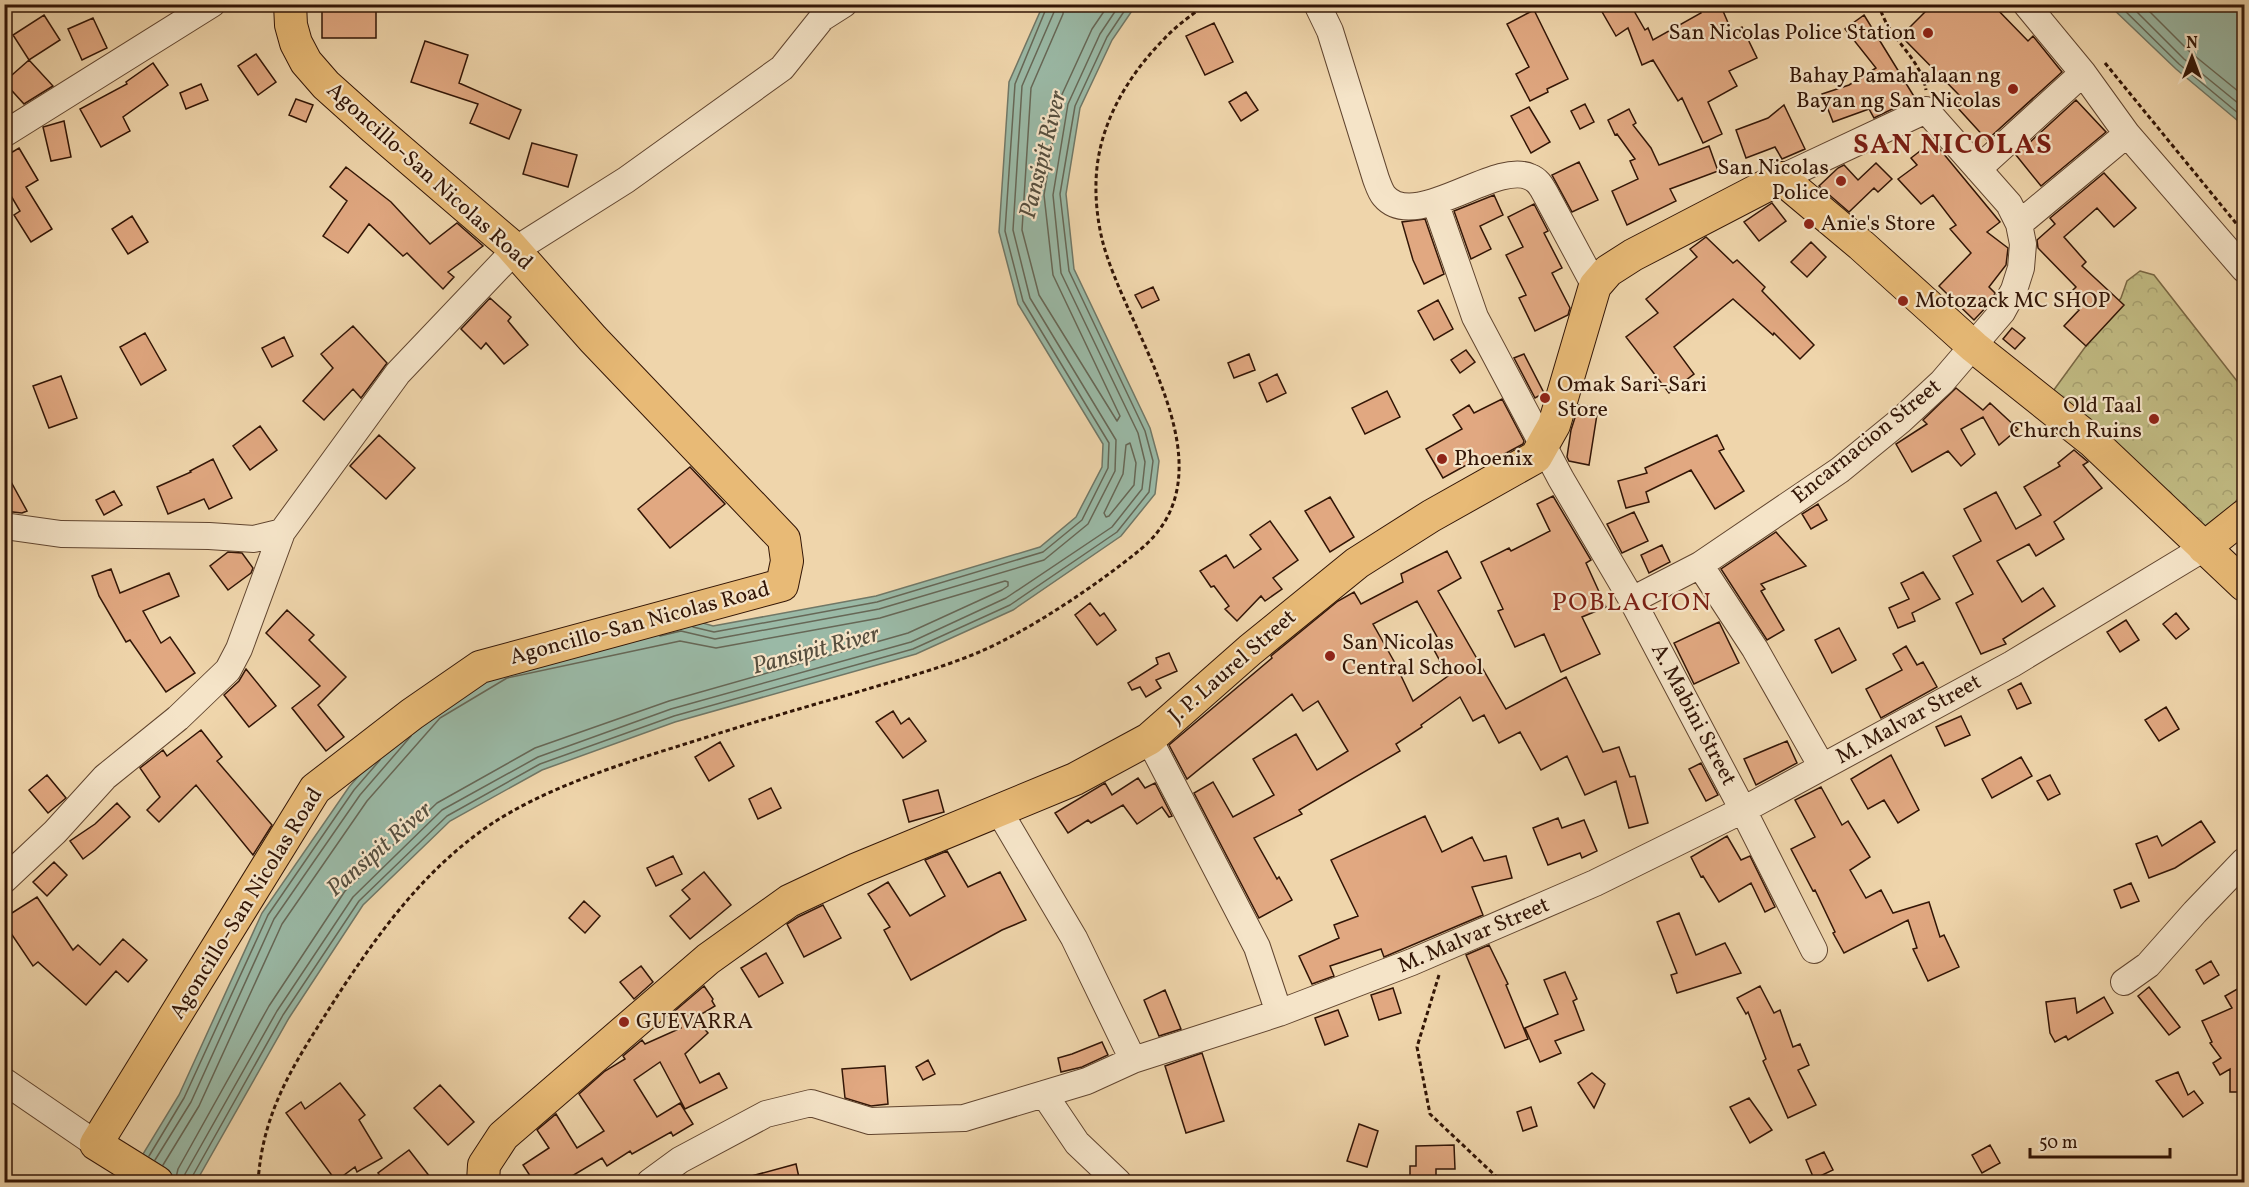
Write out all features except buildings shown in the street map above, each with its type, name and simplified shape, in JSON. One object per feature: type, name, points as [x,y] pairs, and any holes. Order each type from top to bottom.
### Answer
[{"type":"main road","name":"Agoncillo-San Nicolas Road","points":[[96,1144],[315,789],[412,714],[480,667],[782,585],[787,561],[784,539],[593,339],[515,250],[374,128],[313,70],[296,43],[291,25],[290,4]]},
{"type":"main road","points":[[1595,286],[1608,271],[1633,255],[1781,178],[1861,245],[1974,347],[2092,441],[2244,585]]},
{"type":"main road","name":"J. P. Laurel Street","points":[[483,1182],[484,1166],[503,1136],[708,959],[789,901],[857,869],[1075,779],[1149,739],[1250,650],[1357,563],[1431,516],[1536,457],[1554,425],[1595,286]]},
{"type":"main road","name":"M. Malvar Street","points":[[2204,548],[2244,516]]},
{"type":"main road","points":[[96,1144],[157,1182]]},
{"type":"street","points":[[7,126],[212,4]]},
{"type":"street","points":[[4,880],[56,832],[105,777],[178,718],[228,670],[239,649],[282,532],[398,373],[515,250],[626,180],[782,68],[822,18],[844,4]]},
{"type":"street","points":[[1317,4],[1330,31],[1376,179],[1384,196],[1396,204],[1415,206],[1435,202],[1505,176],[1528,176],[1538,182],[1595,286]]},
{"type":"street","points":[[2026,4],[2092,65],[2127,134],[2244,269]]},
{"type":"street","points":[[1978,169],[2092,65]]},
{"type":"street","points":[[1781,178],[1926,110]]},
{"type":"street","name":"Encarnacion Street","points":[[1632,600],[1700,565],[1840,470],[1942,382],[2002,312],[2014,290],[2021,268],[2023,244],[2019,224],[2009,204],[1926,110]]},
{"type":"street","points":[[2019,224],[2127,134]]},
{"type":"street","name":"A. Mabini Street","points":[[1435,202],[1475,317],[1561,479],[1632,600],[1814,950]]},
{"type":"street","points":[[4,526],[61,534],[209,536],[254,539],[282,532]]},
{"type":"street","name":"M. Malvar Street","points":[[650,1182],[680,1160],[766,1114],[811,1103],[870,1121],[964,1118],[1087,1081],[1133,1060],[1279,1013],[1447,948],[1595,883],[1743,810],[2012,664],[2204,548]]},
{"type":"street","points":[[1700,565],[1755,649],[1822,768]]},
{"type":"street","points":[[1149,739],[1257,947],[1279,1013]]},
{"type":"street","points":[[999,811],[1074,938],[1133,1060]]},
{"type":"street","points":[[2124,982],[2148,965],[2244,861]]},
{"type":"street","points":[[4,1081],[96,1144]]},
{"type":"street","points":[[1044,1094],[1077,1143],[1118,1182]]},
{"type":"path","points":[[258,1182],[262,1141],[284,1084],[347,982],[408,898],[447,860],[488,826],[532,801],[621,764],[908,677],[980,652],[1034,623],[1080,593],[1143,547],[1163,526],[1174,503],[1179,476],[1178,448],[1170,411],[1102,240],[1096,202],[1098,159],[1111,116],[1136,69],[1168,34],[1206,4]]},
{"type":"path","points":[[1879,4],[1884,21],[1922,74],[1926,90],[1926,110]]},
{"type":"path","points":[[2092,65],[2244,233]]},
{"type":"path","points":[[1447,948],[1417,1047],[1430,1114],[1502,1182]]},
{"type":"green space","points":[[2140,271],[2154,275],[2244,390],[2244,491],[2233,505],[2197,532],[2048,398],[2121,298],[2127,281]]},
{"type":"water","name":"Pansipit River","points":[[1043,5],[1136,5],[1112,40],[1080,108],[1066,194],[1074,269],[1150,428],[1159,461],[1155,494],[1121,536],[1013,610],[916,654],[675,722],[542,770],[450,821],[363,905],[289,1018],[196,1182],[126,1182],[179,1095],[262,913],[349,787],[425,700],[682,617],[713,626],[876,596],[1040,547],[1076,517],[1102,467],[1103,444],[1018,304],[999,232],[1009,82]]},
{"type":"water","points":[[2109,5],[2244,5],[2244,126],[2176,69]]},
{"type":"place","name":"San Nicolas Police Station","points":[[1928,33]]},
{"type":"place","name":"Bahay Pamahalaan ng Bayan ng San Nicolas","points":[[2013,89]]},
{"type":"place","name":"San Nicolas Police","points":[[1841,181]]},
{"type":"place","name":"Anie's Store","points":[[1809,224]]},
{"type":"place","name":"Motozack MC SHOP","points":[[1903,301]]},
{"type":"place","name":"Omak Sari-Sari Store","points":[[1545,398]]},
{"type":"place","name":"Old Taal Church Ruins","points":[[2154,419]]},
{"type":"place","name":"Phoenix","points":[[1442,459]]},
{"type":"place","name":"San Nicolas Central School","points":[[1330,656]]},
{"type":"place","name":"GUEVARRA","points":[[624,1022]]},
{"type":"district","name":"SAN NICOLAS","points":[[1953,145]]},
{"type":"district","name":"POBLACION","points":[[1632,603]]}]
